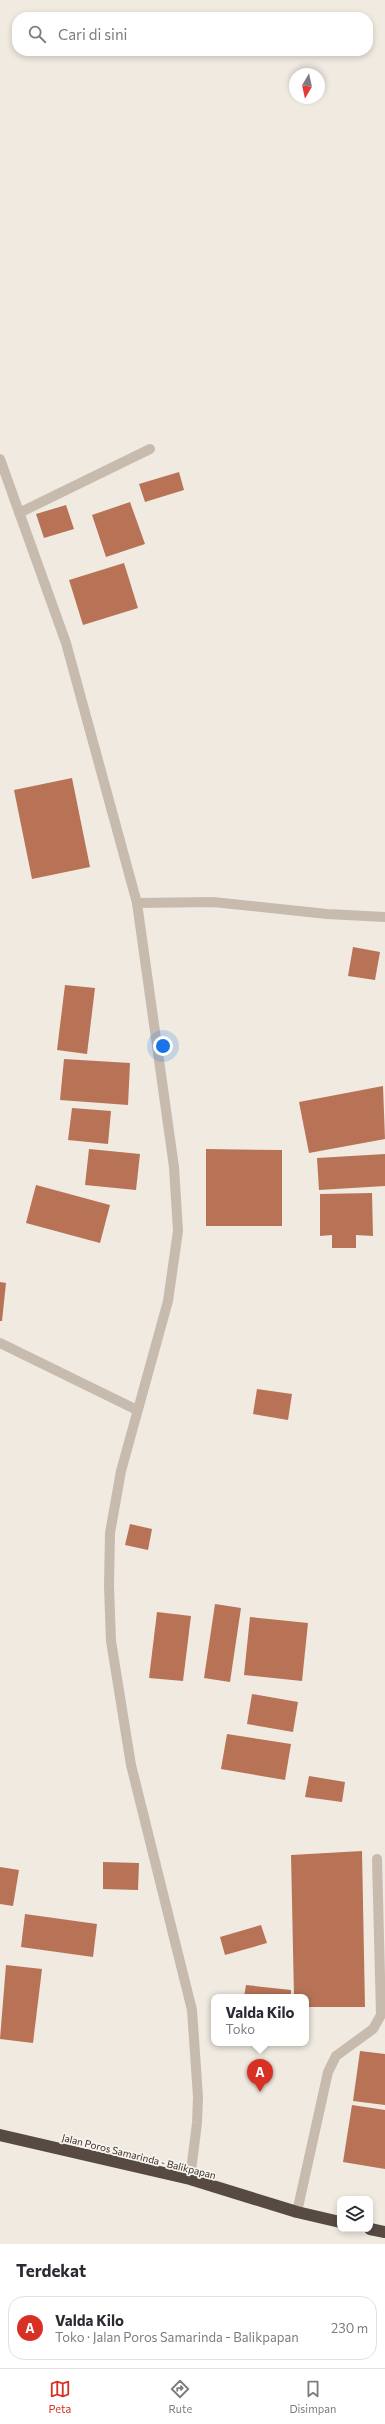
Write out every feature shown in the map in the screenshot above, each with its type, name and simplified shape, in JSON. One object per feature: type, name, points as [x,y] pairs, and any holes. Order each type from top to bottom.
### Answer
[{"type":"highway","name":"Jalan Poros Samarinda - Balikpapan","points":[[0,2135],[190,2179],[297,2212],[337,2221]]},
{"type":"highway","points":[[373,2230],[385,2232]]},
{"type":"street","points":[[19,513],[150,449]]},
{"type":"street","points":[[0,459],[66,643],[137,903],[174,1167],[178,1231],[168,1301],[121,1471],[110,1532],[109,1586],[111,1641],[131,1765],[192,2010],[198,2097],[197,2123],[190,2179]]},
{"type":"street","points":[[137,903],[213,902],[327,914],[385,917]]},
{"type":"street","points":[[0,1343],[137,1410]]},
{"type":"street","points":[[297,2212],[328,2072],[336,2056],[373,2029],[381,2015],[377,1859]]},
{"type":"building","points":[[179,472],[184,490],[145,502],[139,484]]},
{"type":"building","points":[[130,502],[145,544],[106,557],[92,515]]},
{"type":"building","points":[[66,505],[74,529],[44,538],[36,514]]},
{"type":"building","points":[[124,563],[138,608],[83,625],[69,580]]},
{"type":"building","points":[[72,778],[90,867],[32,879],[14,790]]},
{"type":"building","points":[[353,947],[380,952],[375,980],[348,976]]},
{"type":"building","points":[[65,985],[95,988],[87,1054],[57,1050]]},
{"type":"building","points":[[64,1059],[130,1063],[128,1105],[60,1100]]},
{"type":"building","points":[[383,1086],[385,1139],[309,1153],[299,1102]]},
{"type":"building","points":[[72,1108],[111,1111],[108,1144],[68,1140]]},
{"type":"building","points":[[89,1149],[140,1154],[136,1190],[85,1185]]},
{"type":"building","points":[[206,1149],[282,1150],[282,1226],[206,1226]]},
{"type":"building","points":[[385,1154],[385,1186],[319,1190],[317,1158]]},
{"type":"building","points":[[36,1185],[110,1205],[100,1243],[26,1223]]},
{"type":"building","points":[[372,1193],[373,1236],[356,1235],[356,1248],[332,1248],[332,1235],[320,1236],[320,1194]]},
{"type":"building","points":[[0,1282],[6,1283],[2,1321],[0,1321]]},
{"type":"building","points":[[257,1389],[292,1394],[288,1420],[253,1414]]},
{"type":"building","points":[[130,1524],[152,1529],[148,1550],[125,1545]]},
{"type":"building","points":[[215,1604],[241,1608],[230,1682],[204,1678]]},
{"type":"building","points":[[157,1612],[191,1616],[183,1681],[149,1678]]},
{"type":"building","points":[[250,1617],[308,1623],[302,1681],[244,1675]]},
{"type":"building","points":[[252,1694],[298,1702],[293,1732],[247,1724]]},
{"type":"building","points":[[227,1734],[291,1744],[285,1780],[221,1769]]},
{"type":"building","points":[[309,1776],[345,1782],[342,1802],[305,1797]]},
{"type":"building","points":[[362,1851],[365,2007],[309,2007],[309,1994],[294,1994],[291,1855]]},
{"type":"building","points":[[103,1862],[139,1863],[138,1890],[103,1889]]},
{"type":"building","points":[[0,1867],[19,1870],[13,1906],[0,1904]]},
{"type":"building","points":[[25,1914],[97,1924],[93,1957],[21,1947]]},
{"type":"building","points":[[261,1925],[267,1943],[225,1955],[220,1937]]},
{"type":"building","points":[[6,1965],[42,1969],[33,2043],[0,2039]]},
{"type":"building","points":[[246,1985],[291,1990],[291,1994],[244,1994]]},
{"type":"building","points":[[360,2051],[385,2054],[385,2105],[353,2101]]},
{"type":"building","points":[[352,2105],[385,2110],[385,2169],[343,2162]]},
{"type":"place","name":"Valda Kilo","points":[[260,2092]]}]
